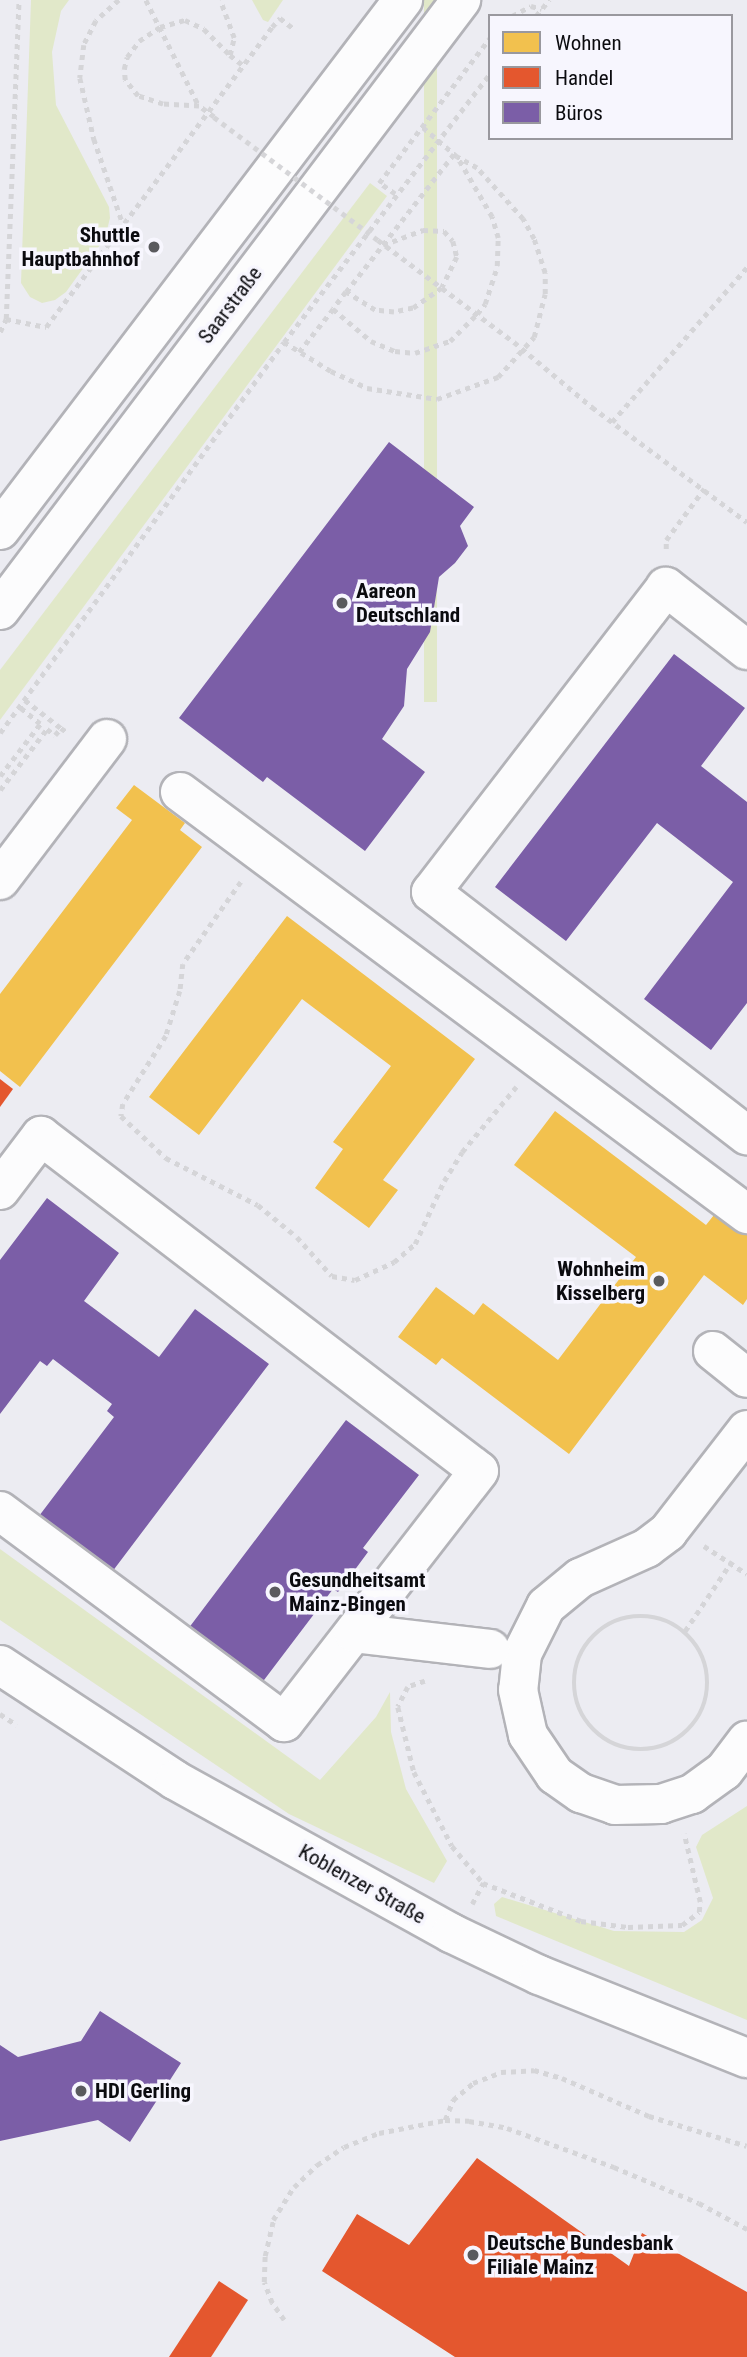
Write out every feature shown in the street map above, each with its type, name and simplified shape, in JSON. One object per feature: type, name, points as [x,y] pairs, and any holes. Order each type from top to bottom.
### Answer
[{"type":"main road","points":[[0,530],[403,0]]},
{"type":"main road","name":"Saarstraße","points":[[0,610],[461,0]]},
{"type":"main road","points":[[747,650],[666,587],[431,892],[747,1135]]},
{"type":"main road","points":[[0,880],[107,739]]},
{"type":"main road","points":[[180,792],[747,1214]]},
{"type":"main road","points":[[0,1189],[41,1136],[479,1471],[285,1722],[0,1511]]},
{"type":"main road","points":[[713,1351],[747,1378]]},
{"type":"main road","points":[[747,1430],[668,1532],[647,1548],[580,1578],[547,1606],[522,1654],[517,1690],[528,1735],[555,1775],[581,1793],[615,1805],[661,1804],[692,1794],[724,1771],[747,1741]]},
{"type":"main road","points":[[354,1633],[491,1649]]},
{"type":"main road","name":"Koblenzer Straße","points":[[0,1665],[175,1780],[451,1933],[539,1975],[747,2058]]},
{"type":"path","points":[[0,332],[6,319],[19,0]]},
{"type":"path","points":[[119,0],[96,21],[84,45],[80,78],[94,139],[123,225]]},
{"type":"path","points":[[146,0],[198,106]]},
{"type":"path","points":[[220,0],[233,38],[230,55]]},
{"type":"path","points":[[538,14],[549,0]]},
{"type":"path","points":[[516,14],[531,6],[542,9]]},
{"type":"path","points":[[6,319],[46,327],[123,225],[212,115],[244,65],[280,18],[294,29]]},
{"type":"path","points":[[244,65],[195,23],[185,20],[160,27],[131,49],[124,69],[125,80],[132,91],[143,99],[163,104],[198,106],[212,115],[478,314],[612,422],[747,522]]},
{"type":"path","points":[[396,194],[379,183],[488,41]]},
{"type":"path","points":[[0,733],[284,342],[437,139],[488,76]]},
{"type":"path","points":[[284,342],[367,387],[437,399],[498,377],[534,337],[541,315],[545,283],[541,254],[523,219],[477,168],[456,155],[422,127]]},
{"type":"path","points":[[299,352],[456,155]]},
{"type":"path","points":[[333,309],[371,341],[395,351],[415,354],[450,341],[478,314],[485,304],[497,266],[498,238],[492,217],[456,155]]},
{"type":"path","points":[[346,292],[375,310],[394,312],[413,309],[442,288],[457,257],[453,241],[444,231],[423,230],[383,244]]},
{"type":"path","points":[[612,422],[747,267]]},
{"type":"path","points":[[667,540],[704,489]]},
{"type":"path","points":[[25,700],[61,727]]},
{"type":"path","points":[[0,776],[40,723],[19,707]]},
{"type":"path","points":[[0,790],[47,729]]},
{"type":"path","points":[[262,854],[183,964],[174,1017],[166,1036],[123,1104],[121,1116],[166,1158],[258,1205],[297,1237],[332,1276],[355,1280],[394,1262],[415,1244],[444,1181],[463,1152],[539,1060]]},
{"type":"path","points":[[700,1544],[747,1574]]},
{"type":"path","points":[[685,1631],[732,1562]]},
{"type":"path","points":[[641,1615],[664,1619],[685,1631],[702,1657],[708,1687],[703,1707],[693,1726],[677,1739],[658,1748],[637,1750],[617,1746],[597,1734],[582,1715],[574,1694],[575,1670],[583,1648],[598,1630],[618,1619],[641,1615]]},
{"type":"path","points":[[427,1680],[408,1687],[398,1707],[414,1772],[452,1846],[483,1883],[581,1921],[628,1927],[682,1925],[699,1912],[700,1902],[681,1833],[696,1828]]},
{"type":"path","points":[[469,1909],[483,1883]]},
{"type":"path","points":[[445,2120],[453,2101],[473,2083],[501,2072],[534,2070],[562,2078],[649,2116],[747,2146]]},
{"type":"path","points":[[284,2320],[272,2303],[264,2282],[265,2256],[274,2220],[294,2187],[317,2165],[344,2147],[379,2133],[445,2120],[507,2128],[614,2167],[699,2203],[747,2229]]},
{"type":"green space","points":[[31,0],[69,0],[61,11],[52,52],[56,105],[109,207],[110,218],[105,238],[66,292],[55,300],[42,303],[30,297],[21,283]]},
{"type":"green space","points":[[252,0],[283,0],[268,22],[263,20]]},
{"type":"green space","points":[[424,0],[437,0],[437,702],[424,702]]},
{"type":"green space","points":[[370,183],[387,196],[0,720],[0,670]]},
{"type":"green space","points":[[0,1549],[320,1780],[376,1717],[390,1692],[391,1732],[406,1789],[447,1861],[434,1883],[289,1814],[0,1620]]},
{"type":"green space","points":[[747,1806],[747,2020],[496,1916],[494,1904],[502,1897],[614,1931],[684,1932],[702,1920],[713,1898],[696,1847],[702,1835]]},
{"type":"building: Wohnen","points":[[134,785],[185,823],[180,830],[202,847],[20,1087],[0,1071],[0,994],[132,820],[116,808]]},
{"type":"building: Wohnen","points":[[287,916],[475,1059],[383,1180],[398,1190],[369,1228],[315,1188],[343,1149],[333,1142],[391,1066],[302,999],[199,1135],[149,1097]]},
{"type":"building: Wohnen","name":"Wohnheim Kisselberg","points":[[555,1111],[706,1225],[718,1210],[747,1233],[747,1299],[743,1305],[704,1275],[569,1454],[442,1358],[436,1365],[398,1337],[436,1287],[474,1315],[483,1303],[558,1360],[636,1257],[514,1165]]},
{"type":"building: Handel","points":[[0,1079],[13,1089],[0,1107]]},
{"type":"building: Handel","name":"Deutsche Bundesbank Filiale Mainz","points":[[477,2158],[629,2266],[642,2233],[747,2292],[747,2357],[455,2357],[322,2271],[357,2214],[409,2245]]},
{"type":"building: Handel","points":[[219,2281],[248,2300],[211,2357],[169,2357]]},
{"type":"building: Büros","points":[[389,442],[474,507],[460,526],[468,546],[455,563],[439,577],[430,632],[407,669],[404,706],[382,739],[425,772],[365,851],[267,777],[263,782],[179,718]]},
{"type":"building: Büros","points":[[674,654],[745,708],[701,766],[747,802],[747,1003],[711,1050],[644,999],[733,882],[657,823],[566,941],[495,887]]},
{"type":"building: Büros","points":[[47,1198],[119,1253],[84,1301],[159,1357],[195,1309],[269,1364],[112,1572],[39,1516],[114,1417],[107,1411],[112,1404],[53,1359],[47,1366],[40,1361],[0,1414],[0,1260]]},
{"type":"building: Büros","points":[[346,1420],[419,1475],[363,1548],[368,1552],[354,1571],[338,1592],[333,1589],[261,1684],[188,1629]]},
{"type":"building: Büros","name":"HDI Gerling","points":[[100,2011],[181,2063],[130,2142],[98,2120],[0,2141],[0,2045],[18,2057],[81,2041]]},
{"type":"place","name":"Shuttle Hauptbahnhof","points":[[154,247]]},
{"type":"place","name":"Aareon Deutschland","points":[[342,603]]},
{"type":"place","name":"Wohnheim Kisselberg","points":[[659,1281]]},
{"type":"place","name":"Gesundheitsamt Mainz-Bingen","points":[[275,1592]]},
{"type":"place","name":"HDI Gerling","points":[[81,2091]]},
{"type":"place","name":"Deutsche Bundesbank Filiale Mainz","points":[[473,2255]]}]
